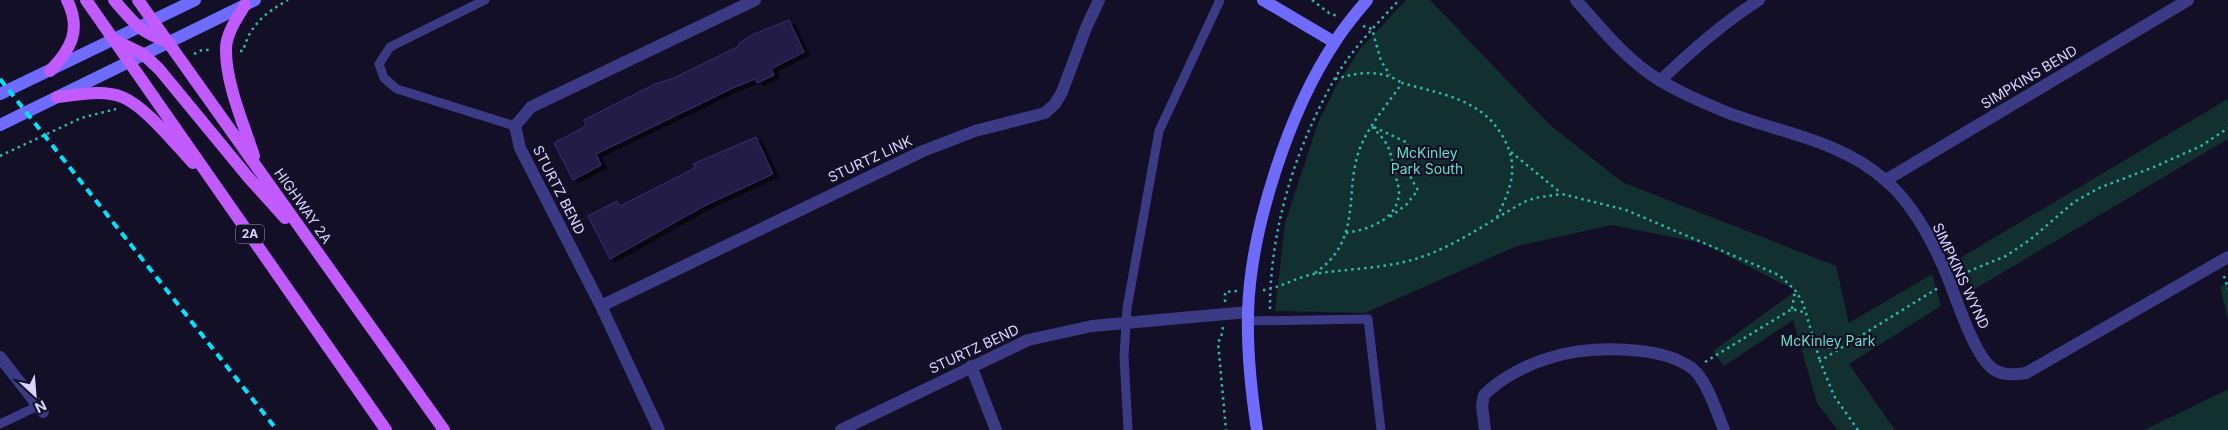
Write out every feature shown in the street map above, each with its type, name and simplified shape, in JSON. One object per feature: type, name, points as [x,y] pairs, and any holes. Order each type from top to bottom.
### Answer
[{"type":"main road","points":[[50,71],[68,52],[74,32],[74,21],[67,0]]},
{"type":"main road","name":"2A","points":[[86,0],[386,430]]},
{"type":"main road","points":[[114,0],[138,28],[152,36],[169,42]]},
{"type":"main road","name":"HIGHWAY 2A","points":[[138,0],[444,430]]},
{"type":"main road","points":[[250,2],[234,22],[225,50],[232,85],[258,168]]},
{"type":"main road","points":[[114,40],[143,54],[160,69],[248,177],[322,258]]},
{"type":"main road","points":[[57,97],[103,94],[127,100],[150,119],[222,194]]},
{"type":"street","points":[[0,94],[195,0]]},
{"type":"street","points":[[515,126],[532,107],[755,0]]},
{"type":"street","name":"STURTZ LINK","points":[[601,306],[923,151],[975,131],[1045,113],[1055,104],[1062,92],[1099,0]]},
{"type":"street","points":[[1263,0],[1334,42]]},
{"type":"street","points":[[1257,430],[1248,343],[1248,316],[1254,260],[1272,180],[1288,136],[1311,84],[1334,42],[1368,0]]},
{"type":"street","points":[[1660,81],[1702,42],[1734,16],[1758,0]]},
{"type":"street","name":"SIMPKINS BEND","points":[[1886,180],[2188,0]]},
{"type":"street","name":"SIMPKINS WYND","points":[[1579,1],[1627,54],[1660,81],[1728,113],[1812,138],[1864,164],[1886,180],[1922,227],[1943,266],[1978,349],[1985,361],[1993,369],[2002,373],[2014,375],[2026,372],[2046,362],[2228,257]]},
{"type":"street","points":[[0,125],[250,2]]},
{"type":"street","name":"STURTZ BEND","points":[[515,126],[520,148],[601,306],[659,430]]},
{"type":"street","name":"STURTZ BEND","points":[[841,430],[1011,346],[1035,338],[1068,330],[1126,323],[1248,316]]},
{"type":"street","points":[[1485,430],[1482,406],[1484,395],[1507,377],[1548,358],[1578,351],[1639,351],[1664,356],[1694,370],[1701,379],[1724,430]]},
{"type":"street","points":[[0,357],[40,409]]},
{"type":"street","points":[[971,366],[996,430]]},
{"type":"lane","points":[[485,0],[390,47],[378,64],[384,78],[396,89],[515,126]]},
{"type":"lane","points":[[1128,430],[1124,357],[1126,323],[1159,131],[1220,0]]},
{"type":"lane","points":[[1248,316],[1270,320],[1368,319],[1381,430]]},
{"type":"lane","points":[[0,424],[40,409]]},
{"type":"path","points":[[237,51],[243,51],[252,28],[262,17],[288,0]]},
{"type":"path","points":[[1312,0],[1329,13]]},
{"type":"path","points":[[1270,320],[1270,290],[1276,237],[1292,176],[1311,125],[1335,79],[1372,29],[1399,0]]},
{"type":"path","points":[[1372,29],[1382,61],[1390,75],[1402,84],[1456,98],[1486,113],[1496,125],[1512,152],[1562,194]]},
{"type":"path","points":[[192,54],[202,50],[218,50]]},
{"type":"path","points":[[1335,79],[1355,73],[1390,75]]},
{"type":"path","points":[[1314,274],[1332,258],[1346,234],[1353,200],[1356,164],[1360,149],[1372,127],[1402,84]]},
{"type":"path","points":[[0,156],[81,118],[116,110],[118,105]]},
{"type":"path","points":[[1346,234],[1379,224],[1406,206],[1418,190],[1406,166],[1405,158],[1408,143],[1372,127]]},
{"type":"path","points":[[1372,127],[1388,144],[1399,191],[1396,206],[1392,213],[1379,224]]},
{"type":"path","points":[[1820,361],[1949,281],[2006,256],[2031,239],[2074,202],[2099,188],[2162,164],[2201,146],[2228,128]]},
{"type":"path","points":[[1497,217],[1508,195],[1512,180],[1512,152]]},
{"type":"path","points":[[1270,290],[1291,280],[1314,274],[1360,270],[1427,255],[1460,240],[1497,217],[1535,198],[1562,194],[1626,210],[1779,275],[1795,290],[1807,313],[1820,361],[1834,396],[1858,430]]},
{"type":"path","points":[[1792,309],[1795,290]]},
{"type":"path","points":[[1694,370],[1792,309],[1807,313]]},
{"type":"path","points":[[1222,338],[1218,342],[1226,430]]},
{"type":"path","points":[[1815,343],[1838,349]]},
{"type":"green space","name":"McKinley Park South","points":[[1406,0],[1430,0],[1549,124],[1622,182],[1836,266],[1849,323],[1932,274],[1941,306],[1849,364],[1895,430],[1838,430],[1817,403],[1793,320],[1724,366],[1713,351],[1801,287],[1795,290],[1702,243],[1612,225],[1517,246],[1365,313],[1275,311],[1285,223],[1318,123],[1336,86],[1360,49]]},
{"type":"green space","points":[[2228,99],[2228,139],[1973,290],[1960,258]]},
{"type":"green space","points":[[2228,283],[2228,320],[2220,287]]},
{"type":"green space","points":[[2227,390],[2228,430],[2144,430]]},
{"type":"building","points":[[789,20],[804,52],[771,69],[774,75],[757,83],[755,79],[733,88],[596,154],[601,165],[573,180],[554,143],[586,126],[584,120],[655,84],[674,78],[739,46],[738,44],[754,34]]},
{"type":"building","points":[[756,137],[773,174],[704,206],[610,259],[588,216],[617,201],[620,206],[695,168],[693,164]]},
{"type":"railway","points":[[0,79],[277,430]]},
{"type":"park label","name":"McKinley Park","points":[[1828,341]]}]
